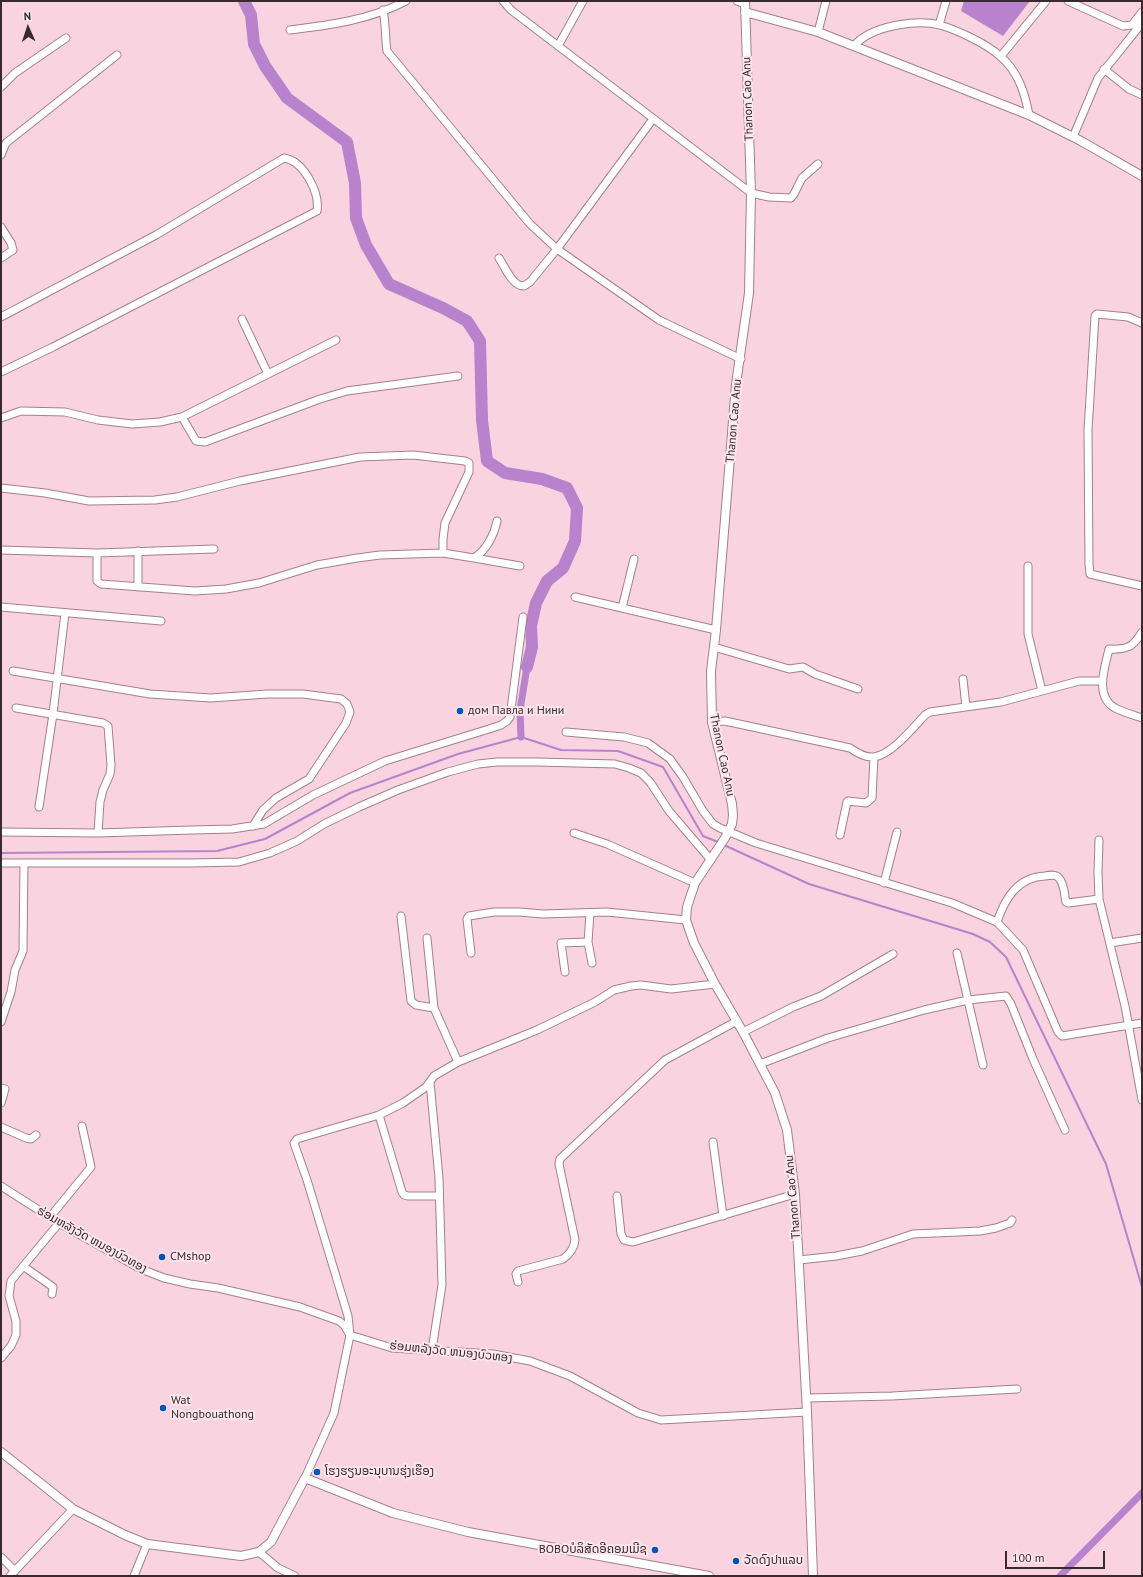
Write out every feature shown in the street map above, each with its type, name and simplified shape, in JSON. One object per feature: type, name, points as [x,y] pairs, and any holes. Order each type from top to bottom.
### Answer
[{"type":"street","points":[[290,30],[335,24],[363,18],[406,1]]},
{"type":"street","points":[[503,1],[511,10],[751,193],[769,197],[791,198],[802,178],[818,164]]},
{"type":"street","points":[[558,46],[583,1]]},
{"type":"street","points":[[818,32],[826,1]]},
{"type":"street","points":[[939,25],[946,1]]},
{"type":"street","points":[[1001,56],[1046,1]]},
{"type":"street","points":[[1068,1],[1123,26],[1132,25],[1142,12]]},
{"type":"street","points":[[743,4],[854,46],[1029,116],[1074,136],[1142,176]]},
{"type":"street","name":"Thanon Cao Anu","points":[[743,4],[751,193],[749,294],[734,409],[716,630],[711,671],[712,722],[732,804],[733,815],[726,834],[718,849],[695,883],[687,907],[686,920],[691,938],[775,1093],[784,1120],[795,1194],[807,1412],[813,1576]]},
{"type":"street","points":[[383,10],[386,26],[386,51],[530,224],[557,249],[658,320],[741,359]]},
{"type":"street","points":[[1074,136],[1098,78],[1142,23]]},
{"type":"street","points":[[854,46],[865,36],[884,28],[909,24],[939,25],[952,29],[990,48],[1001,56],[1012,70],[1022,87],[1029,116]]},
{"type":"street","points":[[1,87],[15,73],[66,38]]},
{"type":"street","points":[[1,155],[6,143],[118,55]]},
{"type":"street","points":[[1104,69],[1129,89],[1142,95]]},
{"type":"street","points":[[499,258],[513,279],[519,285],[524,286],[530,282],[557,249],[653,119]]},
{"type":"street","points":[[1,317],[156,235],[284,158],[289,159],[302,169],[312,183],[318,206],[317,211],[53,347],[1,372]]},
{"type":"street","points":[[1,227],[11,242],[13,250],[1,258]]},
{"type":"street","points":[[1142,323],[1128,317],[1097,314],[1095,316],[1088,430],[1090,574],[1142,586]]},
{"type":"street","points":[[242,319],[268,374]]},
{"type":"street","points":[[1,418],[21,411],[65,412],[98,420],[132,424],[160,422],[182,417],[336,340]]},
{"type":"street","points":[[182,417],[196,441],[205,442],[320,398],[347,391],[458,376]]},
{"type":"street","points":[[1,488],[45,493],[89,501],[155,500],[177,497],[247,480],[360,457],[413,455],[465,461],[469,463],[469,472],[445,523],[443,553]]},
{"type":"street","points":[[474,558],[480,554],[495,533],[497,521]]},
{"type":"street","points":[[1,550],[97,553],[214,549]]},
{"type":"street","points":[[138,551],[138,587]]},
{"type":"street","points":[[97,553],[98,583],[195,591],[226,589],[259,583],[317,565],[380,555],[443,553],[520,566]]},
{"type":"street","points":[[622,608],[634,559]]},
{"type":"street","points":[[1028,566],[1028,634],[1042,691]]},
{"type":"street","points":[[575,597],[716,630]]},
{"type":"street","points":[[1,606],[65,614],[161,621]]},
{"type":"street","points":[[39,807],[58,678],[65,614]]},
{"type":"street","points":[[1,832],[98,833],[232,829],[264,824],[313,795],[385,761],[489,729],[507,721],[510,717],[523,618]]},
{"type":"street","points":[[1142,632],[1132,646],[1122,649],[1109,649],[1102,681],[1104,694],[1114,708],[1142,718]]},
{"type":"street","points":[[714,647],[789,669],[803,667],[815,674],[858,689]]},
{"type":"street","points":[[13,671],[150,694],[211,698],[267,694],[303,694],[341,699],[348,704],[350,712],[346,723],[309,780],[276,798],[263,810],[253,826]]},
{"type":"street","points":[[963,679],[966,706]]},
{"type":"street","points":[[712,722],[725,721],[850,748],[861,755],[874,757],[893,747],[927,714],[935,711],[1001,702],[1079,681],[1102,681]]},
{"type":"street","points":[[16,708],[103,723],[108,726],[111,765],[110,774],[103,790],[100,802],[98,833]]},
{"type":"street","points":[[566,732],[624,737],[648,743],[670,759],[683,777],[703,811],[713,824],[726,834],[952,903],[997,922],[1023,950],[1058,1032],[1062,1036],[1142,1023]]},
{"type":"street","points":[[840,835],[847,802],[866,803],[872,798],[874,757]]},
{"type":"street","points":[[1,863],[239,862],[270,853],[297,841],[324,824],[398,790],[448,772],[478,764],[497,762],[615,764],[629,768],[641,774],[650,782],[669,812],[711,860]]},
{"type":"street","points":[[884,883],[897,832]]},
{"type":"street","points":[[574,833],[607,844],[695,883]]},
{"type":"street","points":[[1099,840],[1099,899],[1125,1006],[1142,1100]]},
{"type":"street","points":[[1,1022],[11,992],[15,970],[23,951],[24,863]]},
{"type":"street","points":[[997,922],[1006,900],[1012,891],[1020,884],[1031,878],[1054,875],[1059,877],[1066,902],[1068,903],[1099,899]]},
{"type":"street","points":[[471,953],[467,919],[469,916],[494,912],[543,914],[607,912],[686,920]]},
{"type":"street","points":[[590,913],[588,942],[592,963]]},
{"type":"street","points":[[401,916],[411,1000],[416,1005],[434,1008]]},
{"type":"street","points":[[428,938],[434,1008],[458,1062]]},
{"type":"street","points":[[1110,943],[1142,938]]},
{"type":"street","points":[[564,972],[561,943],[588,942]]},
{"type":"street","points":[[957,953],[983,1065]]},
{"type":"street","points":[[743,1032],[793,1007],[821,996],[893,954]]},
{"type":"street","points":[[1,1452],[73,1509],[125,1535],[147,1544],[242,1556],[259,1552],[271,1542],[304,1478],[334,1413],[350,1335],[348,1316],[307,1180],[294,1144],[297,1139],[379,1115],[403,1103],[426,1087],[434,1076],[458,1062],[537,1030],[595,1002],[614,990],[623,987],[641,985],[671,989],[715,984]]},
{"type":"street","points":[[760,1064],[828,1038],[924,1010],[968,1000],[1006,996],[1009,999],[1033,1059],[1065,1130]]},
{"type":"street","points":[[518,1282],[516,1274],[518,1271],[563,1259],[568,1255],[574,1246],[575,1240],[559,1164],[560,1159],[665,1060],[737,1021]]},
{"type":"street","points":[[430,1082],[439,1196],[442,1285],[432,1350]]},
{"type":"street","points":[[1,1088],[5,1089],[1,1103]]},
{"type":"street","points":[[379,1115],[404,1195],[439,1196]]},
{"type":"street","points":[[50,1217],[91,1167],[82,1126]]},
{"type":"street","points":[[1,1127],[30,1139],[36,1135]]},
{"type":"street","points":[[713,1142],[723,1216]]},
{"type":"street","name":"ຮ່ອມຫລັງວັດ ຫນອງບົວທອງ","points":[[1,1186],[50,1217],[141,1269],[164,1278],[218,1288],[300,1307],[339,1321],[344,1324],[350,1335],[392,1348],[493,1354],[530,1361],[570,1376],[638,1413],[661,1420],[807,1412]]},
{"type":"street","points":[[617,1196],[622,1238],[628,1242],[633,1242],[795,1194]]},
{"type":"street","points":[[799,1260],[836,1256],[862,1251],[913,1234],[980,1231],[996,1228],[1010,1224],[1012,1220]]},
{"type":"street","points":[[1,1358],[11,1346],[16,1335],[16,1321],[10,1301],[9,1286],[11,1281],[59,1222]]},
{"type":"street","points":[[23,1266],[53,1287],[52,1294]]},
{"type":"street","points":[[806,1398],[892,1396],[1017,1389]]},
{"type":"street","points":[[304,1478],[392,1512],[468,1532],[709,1576]]},
{"type":"street","points":[[1,1557],[12,1573],[73,1509]]},
{"type":"street","points":[[134,1576],[147,1544]]},
{"type":"street","points":[[259,1552],[278,1568],[295,1576]]},
{"type":"shaded area","points":[[964,1],[1030,1],[1003,36],[961,11]]},
{"type":"waterway","points":[[244,1],[251,15],[254,44],[265,66],[287,98],[347,142],[355,183],[356,218],[366,245],[389,284],[443,308],[467,321],[480,341],[482,420],[487,461],[505,473],[542,479],[567,488],[577,508],[575,541],[563,568],[547,581],[536,603],[531,626],[532,647],[527,667]]},
{"type":"waterway","points":[[521,737],[520,710],[527,667]]},
{"type":"waterway","points":[[1,853],[217,851],[265,839],[350,793],[458,754],[521,737],[561,750],[618,751],[663,767],[703,836],[718,842]]},
{"type":"waterway","points":[[724,845],[809,884],[973,934],[990,942],[1006,957],[1106,1164],[1142,1287]]},
{"type":"waterway","points":[[1060,1576],[1142,1493]]},
{"type":"place","name":"дом Павла и Нини","points":[[460,711]]},
{"type":"place","name":"CMshop","points":[[162,1257]]},
{"type":"place","name":"Wat Nongbouathong","points":[[163,1408]]},
{"type":"place","name":"ໂຮງຮຽນອະນຸບານຮຸ່ງເຮືອງ","points":[[317,1472]]},
{"type":"place","name":"BOBOບໍລິສັດອີຄອມເມີຊ","points":[[655,1550]]},
{"type":"place","name":"ວັດດົງປາແລບ","points":[[736,1561]]}]
